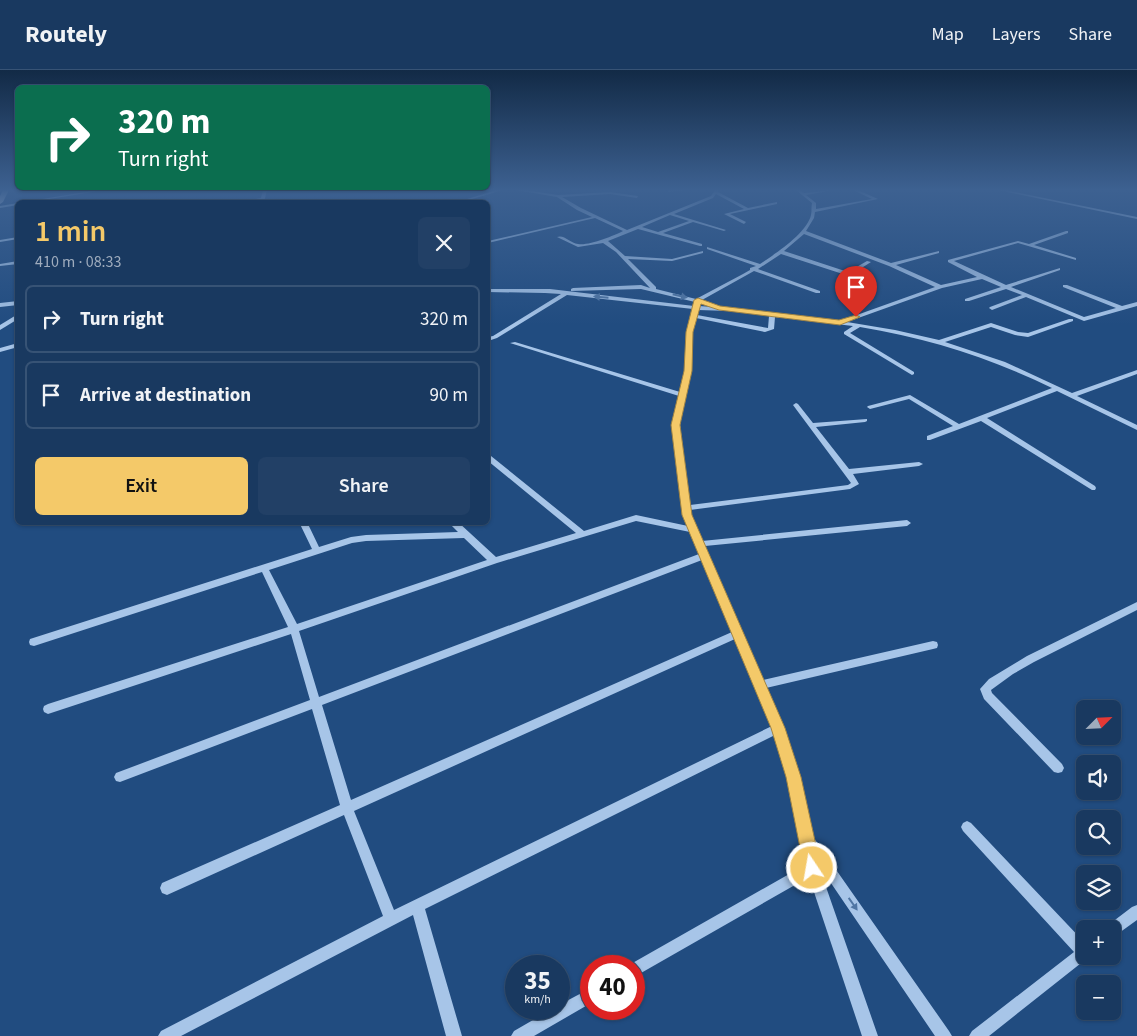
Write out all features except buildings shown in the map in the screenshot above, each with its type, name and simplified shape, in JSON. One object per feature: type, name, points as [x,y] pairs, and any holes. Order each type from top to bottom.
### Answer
[{"type":"street","points":[[490,242],[518,235]]},
{"type":"street","points":[[558,237],[578,246],[604,241],[617,235]]},
{"type":"street","points":[[666,235],[700,244]]},
{"type":"street","points":[[800,235],[781,252],[695,308],[689,332],[688,371],[676,425],[686,508],[693,530],[778,728],[793,777],[812,868],[870,1036]]},
{"type":"street","points":[[811,235],[891,264],[940,287]]},
{"type":"street","points":[[1030,245],[1057,235]]},
{"type":"street","points":[[0,241],[15,238]]},
{"type":"street","points":[[604,241],[617,248],[640,277],[658,291]]},
{"type":"street","points":[[1074,259],[1018,242],[950,261],[982,277],[1084,318],[1137,304]]},
{"type":"street","points":[[709,248],[818,292]]},
{"type":"street","points":[[625,257],[672,260],[701,252]]},
{"type":"street","points":[[781,252],[849,274],[868,262]]},
{"type":"street","points":[[891,264],[936,252]]},
{"type":"street","points":[[0,265],[15,262]]},
{"type":"street","points":[[967,300],[1058,269]]},
{"type":"street","points":[[840,323],[940,287],[982,277]]},
{"type":"street","points":[[1065,286],[1121,308]]},
{"type":"street","points":[[617,298],[619,287]]},
{"type":"street","points":[[636,300],[641,287]]},
{"type":"street","points":[[490,290],[545,291],[641,287],[658,291],[695,308],[765,330],[771,328],[772,315]]},
{"type":"street","points":[[545,291],[695,308],[719,308],[840,323],[938,342],[957,347],[1004,365],[1137,428]]},
{"type":"street","points":[[490,338],[565,294]]},
{"type":"street","points":[[992,308],[1027,295]]},
{"type":"street","points":[[0,306],[15,304]]},
{"type":"street","points":[[0,328],[15,318]]},
{"type":"street","points":[[938,342],[991,325],[1017,334],[1028,335],[1071,320]]},
{"type":"street","points":[[858,326],[846,333],[912,374]]},
{"type":"street","points":[[513,343],[682,395]]},
{"type":"street","points":[[0,350],[15,346]]},
{"type":"street","points":[[1070,396],[1137,372]]},
{"type":"street","points":[[930,438],[1056,389]]},
{"type":"street","points":[[870,407],[910,398],[959,427]]},
{"type":"street","points":[[686,508],[850,487],[855,484],[848,472],[796,405]]},
{"type":"street","points":[[981,418],[1092,488]]},
{"type":"street","points":[[812,425],[865,420]]},
{"type":"street","points":[[490,460],[582,534]]},
{"type":"street","points":[[848,472],[919,464]]},
{"type":"street","points":[[48,709],[294,629],[494,561],[636,518],[693,530]]},
{"type":"street","points":[[699,544],[907,523]]},
{"type":"street","points":[[304,525],[317,551]]},
{"type":"street","points":[[455,525],[494,561]]},
{"type":"street","points":[[34,642],[351,540],[465,535]]},
{"type":"street","points":[[120,777],[704,556]]},
{"type":"street","points":[[264,568],[294,629],[347,808],[391,918]]},
{"type":"street","points":[[1058,768],[988,696],[985,689],[988,684],[1011,671],[1137,606]]},
{"type":"street","points":[[167,888],[738,634]]},
{"type":"street","points":[[759,685],[933,645]]},
{"type":"street","points":[[166,1036],[391,918],[778,728]]},
{"type":"street","points":[[967,827],[1076,942]]},
{"type":"street","points":[[805,835],[944,1036]]},
{"type":"street","points":[[645,964],[812,868]]},
{"type":"street","points":[[417,906],[454,1036]]},
{"type":"street","points":[[1121,924],[1137,912]]},
{"type":"street","points":[[977,1036],[1076,959]]},
{"type":"street","points":[[519,1036],[580,1001]]},
{"type":"route","points":[[812,868],[793,777],[778,728],[687,515],[676,425],[688,371],[689,332],[698,300],[719,308],[840,323],[856,317]]}]
